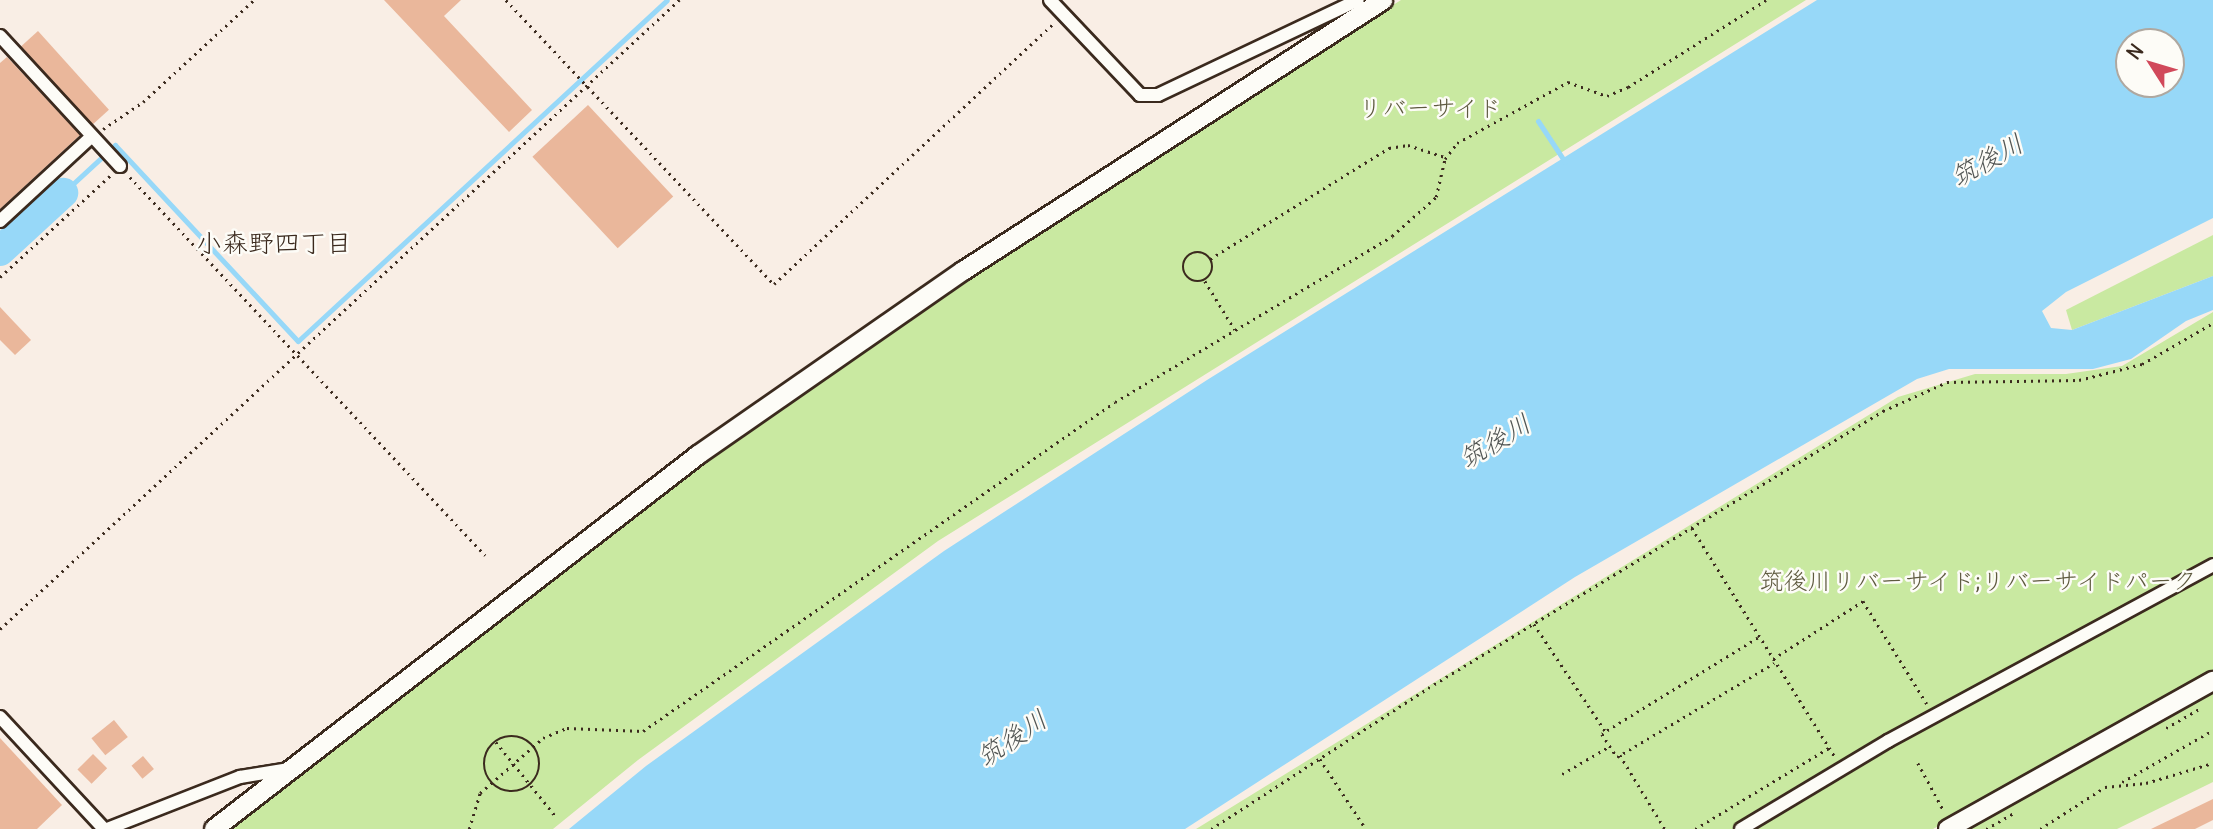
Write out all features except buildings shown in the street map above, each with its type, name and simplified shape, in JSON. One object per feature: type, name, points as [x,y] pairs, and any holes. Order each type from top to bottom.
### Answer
[{"type":"street","points":[[1050,0],[1140,95],[1158,95],[1358,0]]},
{"type":"street","points":[[214,829],[698,455],[963,271],[1383,0]]},
{"type":"street","points":[[0,36],[120,166]]},
{"type":"street","points":[[0,220],[91,136]]},
{"type":"street","points":[[1741,829],[1934,716],[2213,565]]},
{"type":"street","points":[[1950,828],[2213,681]]},
{"type":"street","points":[[0,717],[106,829],[240,777],[289,769]]},
{"type":"path","points":[[91,136],[143,102],[254,0]]},
{"type":"path","points":[[506,0],[774,284],[1063,15]]},
{"type":"path","points":[[0,629],[679,0]]},
{"type":"path","points":[[468,829],[480,793],[490,781],[534,746],[568,728],[643,731],[927,529],[1115,402],[1392,236],[1436,197],[1446,157],[1457,143],[1567,82],[1607,96],[1628,87],[1766,0]]},
{"type":"path","points":[[1210,259],[1389,149],[1408,145],[1446,157]]},
{"type":"path","points":[[0,277],[120,166],[485,555]]},
{"type":"path","points":[[1196,252],[1210,259],[1212,273],[1205,281],[1191,281],[1182,265],[1196,252]]},
{"type":"path","points":[[1205,281],[1235,330]]},
{"type":"path","points":[[1211,829],[1534,623],[1925,390],[1947,382],[1997,378],[2079,380],[2142,364],[2213,323]]},
{"type":"path","points":[[1691,527],[1773,662],[1843,768]]},
{"type":"path","points":[[1620,755],[1773,662],[1863,601],[1934,716]]},
{"type":"path","points":[[1534,623],[1606,732],[1610,746],[1620,755],[1665,829]]},
{"type":"path","points":[[1606,732],[1758,638]]},
{"type":"path","points":[[2040,829],[2213,730]]},
{"type":"path","points":[[518,736],[534,746],[540,762],[531,785],[513,792],[490,781],[485,763],[496,742],[518,736]]},
{"type":"path","points":[[496,742],[557,818]]},
{"type":"path","points":[[1562,774],[1610,746]]},
{"type":"path","points":[[1695,829],[1829,748]]},
{"type":"path","points":[[1320,758],[1366,829]]},
{"type":"path","points":[[1918,763],[1950,828]]},
{"type":"path","points":[[2119,784],[2146,783],[2213,763]]},
{"type":"green space","name":"リバーサイド","points":[[1401,0],[1806,0],[938,541],[638,760],[553,829],[232,829],[634,510],[988,264]]},
{"type":"green space","points":[[2213,235],[2213,276],[2072,330],[2066,310]]},
{"type":"green space","name":"筑後川リバーサイド;リバーサイドパーク","points":[[2213,312],[2213,681],[1933,829],[1196,829],[1898,397],[1975,374],[2066,374],[2122,366]]},
{"type":"green space","points":[[2213,692],[2213,782],[2117,829],[1970,829]]},
{"type":"water","name":"筑後川","points":[[1817,0],[2213,0],[2213,218],[2066,292],[2042,311],[2051,328],[2072,330],[2213,276],[2213,310],[2186,321],[2131,359],[2093,369],[1949,369],[1917,379],[1575,577],[1185,829],[569,829],[646,766],[944,551],[1207,380]]},
{"type":"waterway","points":[[63,193],[115,145],[298,341],[667,0]]},
{"type":"waterway","points":[[1538,121],[1565,162]]},
{"type":"waterway","points":[[0,251],[63,193]]},
{"type":"district","name":"小森野四丁目","points":[[274,243]]}]
